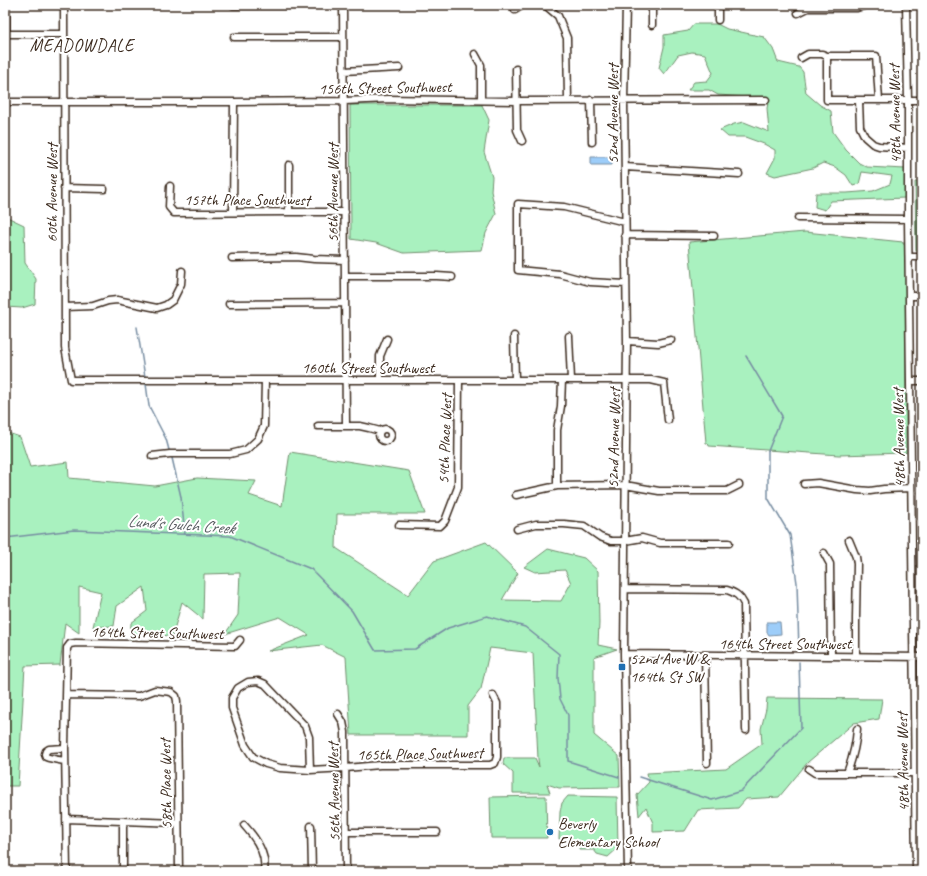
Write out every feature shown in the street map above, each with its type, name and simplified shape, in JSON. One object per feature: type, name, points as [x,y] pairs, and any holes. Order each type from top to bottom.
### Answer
[{"type":"street","points":[[6,5],[6,34],[64,34]]},
{"type":"street","name":"60th Avenue West","points":[[64,5],[65,348],[71,380]]},
{"type":"street","points":[[233,6],[306,5]]},
{"type":"street","name":"56th Avenue West","points":[[343,5],[345,101],[344,276],[346,426]]},
{"type":"street","points":[[515,10],[523,5]]},
{"type":"street","points":[[541,5],[545,5],[558,16],[567,38],[568,100]]},
{"type":"street","name":"52nd Avenue West","points":[[626,5],[624,100],[626,236],[624,654],[628,871]]},
{"type":"street","points":[[652,5],[652,25]]},
{"type":"street","points":[[718,5],[718,20]]},
{"type":"street","points":[[798,13],[808,8],[857,8],[867,5]]},
{"type":"street","name":"48th Avenue West","points":[[906,5],[914,657],[914,773],[918,869]]},
{"type":"street","points":[[234,37],[343,37]]},
{"type":"street","points":[[475,54],[481,65],[481,100]]},
{"type":"street","points":[[801,58],[808,54],[822,54],[827,56],[876,56],[879,100]]},
{"type":"street","points":[[827,56],[827,100],[922,100]]},
{"type":"street","points":[[344,71],[399,68]]},
{"type":"street","points":[[516,69],[517,130],[522,141]]},
{"type":"street","name":"156th Street Southwest","points":[[5,102],[234,102],[388,99],[516,101],[766,100]]},
{"type":"street","points":[[591,100],[592,142]]},
{"type":"street","points":[[859,100],[860,127],[865,137],[869,141],[879,146],[908,148]]},
{"type":"street","points":[[233,212],[234,102]]},
{"type":"street","points":[[289,165],[289,212]]},
{"type":"street","points":[[625,167],[739,174]]},
{"type":"street","name":"157th Place Southwest","points":[[170,186],[169,207],[174,213],[345,212]]},
{"type":"street","points":[[64,188],[104,189]]},
{"type":"street","points":[[625,222],[564,207],[518,204],[518,270],[560,274],[590,282],[626,284]]},
{"type":"street","points":[[798,218],[908,219]]},
{"type":"street","points":[[626,236],[714,236]]},
{"type":"street","points":[[909,257],[922,256]]},
{"type":"street","points":[[232,258],[296,257],[314,260],[345,260]]},
{"type":"street","points":[[65,307],[93,306],[108,301],[117,300],[157,308],[166,305],[173,300],[181,284],[182,271]]},
{"type":"street","points":[[344,276],[452,277]]},
{"type":"street","points":[[910,296],[922,296]]},
{"type":"street","points":[[229,304],[345,303]]},
{"type":"street","points":[[514,336],[515,380]]},
{"type":"street","points":[[569,336],[571,380]]},
{"type":"street","points":[[380,380],[380,356],[387,339]]},
{"type":"street","points":[[626,341],[658,343],[671,340]]},
{"type":"street","name":"160th Street Southwest","points":[[71,380],[651,380],[664,383],[668,420]]},
{"type":"street","points":[[152,456],[170,454],[230,454],[246,450],[258,439],[264,426],[265,380]]},
{"type":"street","name":"54th Place West","points":[[399,525],[440,526],[445,521],[458,487],[459,380]]},
{"type":"street","points":[[557,486],[557,430],[561,406],[562,380]]},
{"type":"street","points":[[910,382],[922,381]]},
{"type":"street","points":[[318,426],[369,428],[380,432]]},
{"type":"street","points":[[804,484],[818,483],[870,491],[911,488]]},
{"type":"street","points":[[516,495],[557,486],[625,485],[659,491],[727,491],[739,485]]},
{"type":"street","points":[[518,529],[536,524],[564,524],[584,526],[600,537],[611,541],[625,541],[642,538],[660,543],[729,543]]},
{"type":"street","points":[[849,540],[856,557],[857,564],[856,656]]},
{"type":"street","points":[[824,553],[830,564],[831,656]]},
{"type":"street","points":[[625,589],[727,590],[735,593],[740,598],[744,604],[746,730]]},
{"type":"street","name":"164th Street Southwest","points":[[66,695],[67,648],[70,644],[235,646],[240,640]]},
{"type":"street","name":"164th Street Southwest","points":[[624,654],[922,657]]},
{"type":"street","points":[[705,655],[707,763]]},
{"type":"street","name":"165th Place Southwest","points":[[310,770],[309,737],[305,726],[265,684],[258,681],[248,682],[238,688],[232,698],[232,708],[245,745],[253,757],[266,764],[280,768],[310,770],[380,765],[490,765],[495,763],[497,757],[497,703],[493,695]]},
{"type":"street","name":"58th Place West","points":[[66,695],[138,696],[154,690],[170,692],[176,696],[179,871]]},
{"type":"street","points":[[66,695],[65,761],[67,871]]},
{"type":"street","name":"56th Avenue West","points":[[338,714],[343,722],[346,732],[346,871]]},
{"type":"street","points":[[847,773],[856,746],[857,729]]},
{"type":"street","points":[[65,748],[49,749],[45,754],[46,758],[65,761]]},
{"type":"street","points":[[808,769],[815,772],[922,773]]},
{"type":"street","points":[[66,819],[178,823]]},
{"type":"street","points":[[123,821],[123,871]]},
{"type":"street","points":[[244,825],[258,844],[264,860],[264,871]]},
{"type":"street","points":[[311,826],[312,871]]},
{"type":"street","points":[[347,832],[437,832]]},
{"type":"green space","points":[[694,24],[717,24],[727,29],[764,37],[773,49],[778,62],[799,67],[803,72],[806,93],[820,105],[831,111],[833,132],[846,150],[859,163],[867,167],[905,169],[905,198],[831,201],[825,210],[815,207],[816,193],[873,191],[890,184],[892,176],[862,172],[859,184],[853,186],[846,175],[835,167],[823,163],[813,168],[775,176],[767,173],[775,158],[775,150],[745,137],[728,137],[720,130],[734,124],[744,122],[769,132],[767,108],[769,99],[718,95],[709,90],[688,90],[694,82],[707,81],[713,73],[705,54],[692,52],[678,55],[664,74],[659,68],[664,47],[664,35],[688,31]]},
{"type":"green space","points":[[350,105],[482,105],[489,120],[484,152],[492,177],[491,191],[496,214],[486,233],[482,250],[404,253],[376,243],[351,239]]},
{"type":"green space","points":[[915,182],[922,182],[922,249],[916,251]]},
{"type":"green space","points":[[5,216],[24,225],[25,263],[36,279],[35,304],[22,308],[5,307]]},
{"type":"green space","points":[[805,232],[903,242],[903,244],[906,244],[906,453],[839,455],[709,446],[708,443],[706,443],[689,242]]},
{"type":"green space","points":[[5,432],[20,437],[30,467],[68,462],[69,478],[155,486],[197,478],[256,481],[249,495],[282,506],[290,452],[409,471],[425,514],[337,514],[336,548],[408,595],[434,561],[486,542],[518,573],[502,600],[561,601],[571,583],[565,570],[535,572],[524,567],[548,549],[584,558],[598,571],[598,645],[617,649],[594,657],[594,735],[619,756],[620,787],[559,788],[547,784],[550,793],[513,793],[513,773],[503,764],[504,758],[535,758],[539,767],[533,653],[490,648],[481,689],[468,706],[468,735],[351,735],[346,657],[322,645],[268,651],[309,635],[280,617],[225,634],[238,615],[240,573],[204,574],[203,619],[182,602],[172,637],[154,633],[130,639],[131,623],[147,611],[144,587],[117,606],[114,626],[93,627],[101,592],[79,587],[79,633],[65,623],[60,665],[25,666],[18,786],[5,786]]},
{"type":"green space","points":[[767,698],[882,699],[879,719],[854,723],[808,762],[779,797],[746,799],[738,808],[698,810],[685,831],[653,832],[653,823],[646,807],[639,816],[637,795],[649,782],[647,773],[726,769],[762,744],[761,729]]},
{"type":"green space","points":[[546,796],[547,838],[491,838],[490,797]]},
{"type":"green space","points":[[568,796],[617,797],[618,848],[608,857],[597,854],[594,850],[580,850],[580,843],[559,839],[560,812],[562,803]]},
{"type":"water","points":[[591,157],[612,157],[612,165],[591,165]]},
{"type":"water","points":[[767,622],[780,622],[781,634],[769,635],[767,632]]},
{"type":"waterway","points":[[137,327],[145,377]]},
{"type":"waterway","name":"Lund's Gulch Creek","points":[[746,356],[782,416],[768,451],[768,498],[790,535],[797,583],[799,652]]},
{"type":"waterway","points":[[146,384],[149,406],[166,439],[169,450]]},
{"type":"waterway","points":[[172,458],[181,497],[185,534]]},
{"type":"waterway","name":"Lund's Gulch Creek","points":[[5,538],[74,530],[230,536],[311,569],[352,611],[375,650],[415,649],[448,628],[487,616],[525,627],[559,654],[558,678],[560,699],[568,715],[568,761],[619,777]]},
{"type":"waterway","name":"Lund's Gulch Creek","points":[[639,777],[712,800],[741,791],[801,728],[799,662]]},
{"type":"place","name":"52nd Ave W & 164th St SW","points":[[622,667]]},
{"type":"place","name":"Beverly Elementary School","points":[[550,832]]},
{"type":"district","name":"MEADOWDALE","points":[[82,45]]}]
